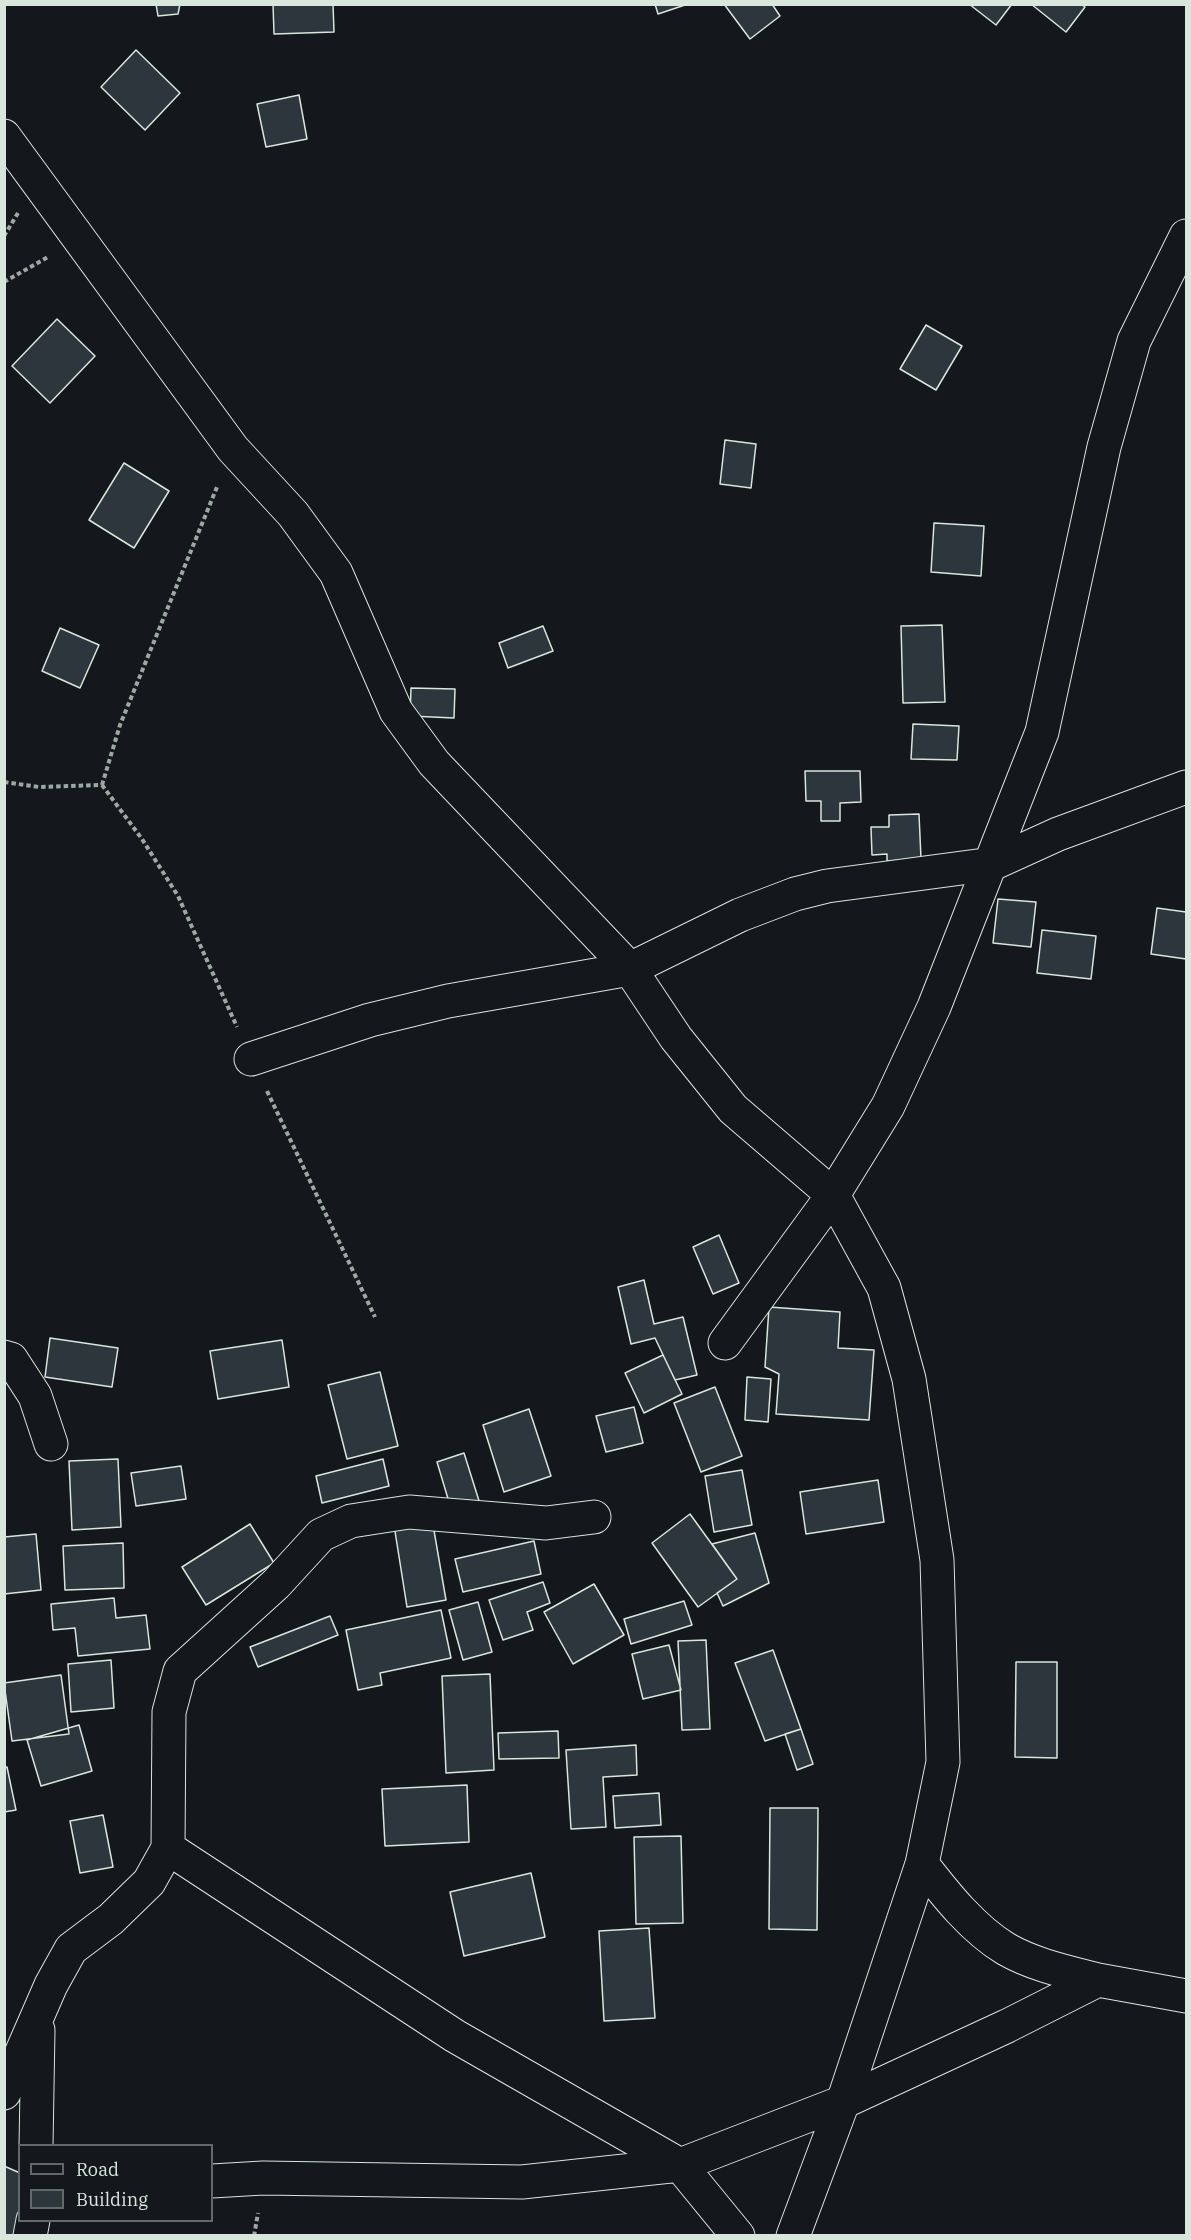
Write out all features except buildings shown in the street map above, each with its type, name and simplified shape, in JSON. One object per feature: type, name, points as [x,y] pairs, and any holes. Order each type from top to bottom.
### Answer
[{"type":"street","points":[[4,136],[233,449],[293,514],[336,573],[396,711],[434,763],[630,969],[676,1038],[733,1109],[833,1195],[884,1288],[909,1379],[937,1560],[943,1761],[922,1864],[843,2102],[793,2235]]},
{"type":"street","points":[[725,1343],[833,1195],[888,1106],[934,1007],[992,864],[1041,732],[1104,447],[1134,341],[1186,236]]},
{"type":"street","points":[[251,1059],[296,1042],[381,1017],[528,986],[630,969],[740,915],[795,894],[827,886],[992,864],[1058,834],[1186,787]]},
{"type":"street","points":[[4,1357],[11,1359],[35,1396],[51,1444]]},
{"type":"street","points":[[4,2093],[51,1985],[72,1949],[111,1919],[149,1882],[168,1848],[169,1712],[180,1671],[276,1584],[321,1535],[351,1521],[409,1512],[546,1523],[594,1517]]},
{"type":"street","points":[[168,1848],[455,2036],[680,2165],[738,2235]]},
{"type":"street","points":[[922,1864],[967,1917],[1006,1949],[1053,1968],[1098,1980],[1186,1996]]},
{"type":"street","points":[[213,2181],[263,2178],[522,2182],[680,2165],[843,2102],[1007,2026],[1098,1980]]},
{"type":"street","points":[[36,2144],[39,2017]]},
{"type":"path","points":[[4,282],[79,238]]},
{"type":"path","points":[[4,782],[39,787],[102,785],[120,725],[233,449]]}]
